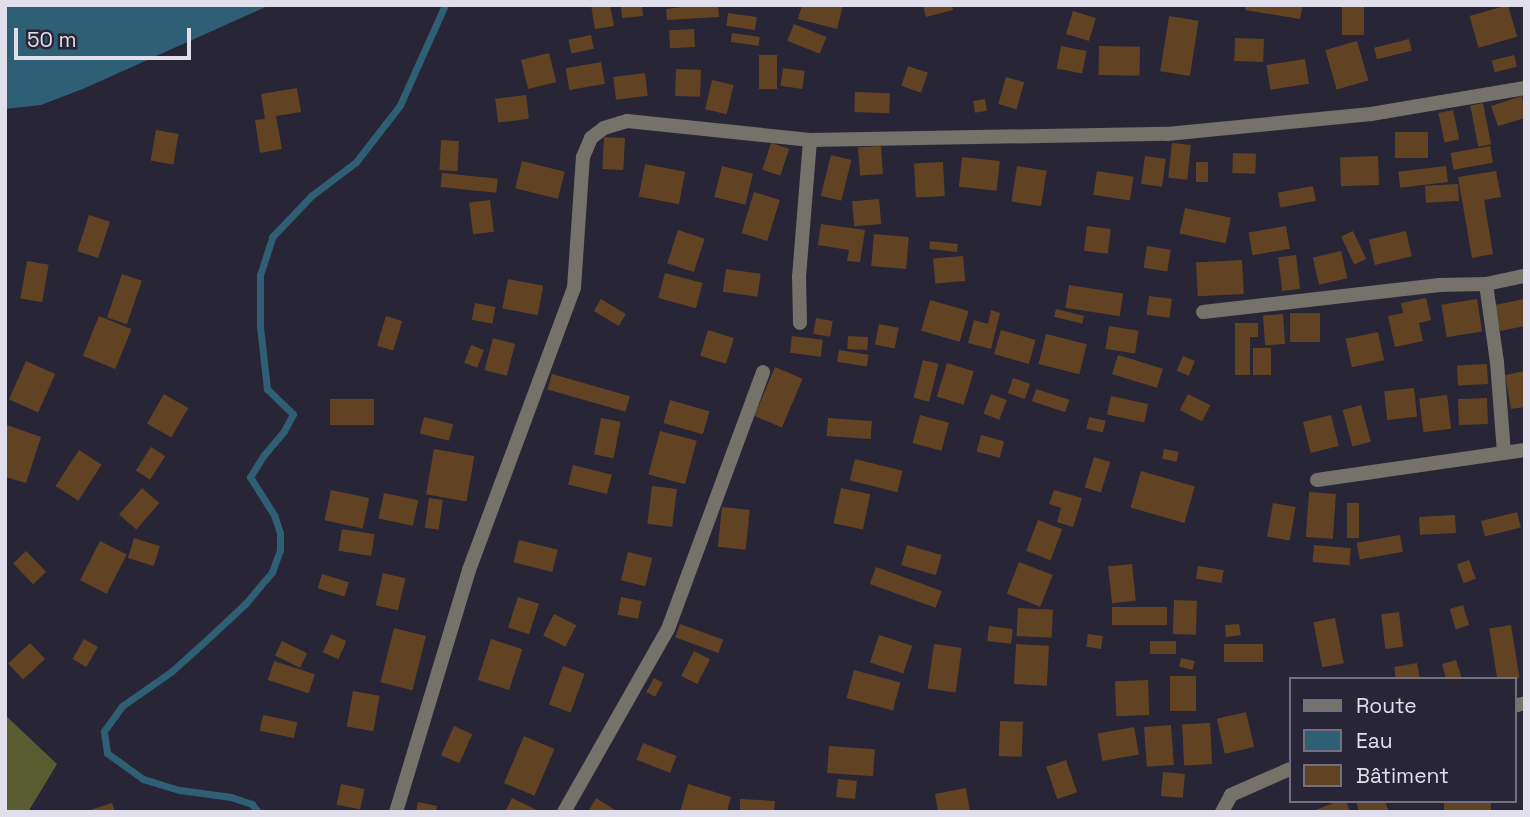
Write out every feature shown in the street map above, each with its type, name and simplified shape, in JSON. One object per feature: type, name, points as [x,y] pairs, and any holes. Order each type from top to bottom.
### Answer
[{"type":"street","points":[[396,812],[469,570],[574,288],[583,157],[591,138],[604,128],[627,121],[810,140],[1167,134],[1371,114],[1525,88]]},
{"type":"street","points":[[800,323],[799,277],[810,140]]},
{"type":"street","points":[[1203,312],[1439,285],[1486,284],[1525,276]]},
{"type":"street","points":[[1486,284],[1497,362],[1504,453]]},
{"type":"street","points":[[564,812],[668,629],[763,372]]},
{"type":"street","points":[[1317,480],[1525,450]]},
{"type":"street","points":[[1222,812],[1231,795],[1288,770]]},
{"type":"green space","points":[[5,715],[57,764],[28,812],[5,812]]},
{"type":"water","points":[[5,5],[270,5],[85,88],[41,105],[5,109]]},
{"type":"building","points":[[591,5],[610,5],[614,26],[595,29]]},
{"type":"building","points":[[621,5],[642,5],[643,16],[622,18]]},
{"type":"building","points":[[718,5],[719,17],[667,20],[666,9]]},
{"type":"building","points":[[802,5],[843,5],[837,29],[798,19]]},
{"type":"building","points":[[923,5],[952,5],[953,10],[926,17]]},
{"type":"building","points":[[1246,5],[1303,5],[1300,19],[1245,10]]},
{"type":"building","points":[[1342,5],[1364,5],[1364,35],[1342,35]]},
{"type":"building","points":[[1508,5],[1517,37],[1479,48],[1470,16]]},
{"type":"building","points":[[1073,11],[1096,18],[1089,41],[1066,34]]},
{"type":"building","points":[[728,13],[757,17],[755,30],[726,26]]},
{"type":"building","points":[[1169,16],[1199,21],[1190,76],[1160,71]]},
{"type":"building","points":[[794,24],[826,37],[820,54],[787,41]]},
{"type":"building","points":[[694,29],[695,47],[670,48],[669,30]]},
{"type":"building","points":[[732,33],[760,37],[758,46],[731,42]]},
{"type":"building","points":[[591,35],[594,49],[571,53],[569,40]]},
{"type":"building","points":[[1235,38],[1264,39],[1263,62],[1234,61]]},
{"type":"building","points":[[1409,39],[1412,51],[1377,59],[1374,48]]},
{"type":"building","points":[[1357,41],[1368,80],[1337,90],[1325,50]]},
{"type":"building","points":[[1061,46],[1087,51],[1082,74],[1057,69]]},
{"type":"building","points":[[1099,46],[1140,47],[1139,76],[1098,75]]},
{"type":"building","points":[[549,53],[556,82],[528,89],[521,60]]},
{"type":"building","points":[[759,55],[777,55],[777,89],[759,89]]},
{"type":"building","points":[[1514,55],[1517,67],[1495,72],[1492,61]]},
{"type":"building","points":[[1305,59],[1309,84],[1270,90],[1266,65]]},
{"type":"building","points":[[601,62],[605,84],[569,90],[566,68]]},
{"type":"building","points":[[908,66],[928,73],[921,93],[901,86]]},
{"type":"building","points":[[783,68],[805,71],[802,89],[780,86]]},
{"type":"building","points":[[676,69],[701,70],[700,97],[675,96]]},
{"type":"building","points":[[645,73],[648,96],[616,100],[613,77]]},
{"type":"building","points":[[1006,77],[1024,82],[1017,109],[998,104]]},
{"type":"building","points":[[712,80],[733,85],[727,114],[705,109]]},
{"type":"building","points":[[297,88],[301,112],[276,116],[282,149],[260,153],[255,120],[265,119],[261,94]]},
{"type":"building","points":[[855,92],[890,93],[889,113],[854,112]]},
{"type":"building","points":[[526,95],[529,119],[498,123],[495,99]]},
{"type":"building","points":[[1522,96],[1525,118],[1498,126],[1491,106]]},
{"type":"building","points":[[985,99],[987,111],[975,113],[973,101]]},
{"type":"building","points":[[1483,103],[1491,144],[1478,147],[1470,105]]},
{"type":"building","points":[[1453,110],[1459,139],[1445,142],[1438,113]]},
{"type":"building","points":[[156,130],[179,134],[173,165],[151,161]]},
{"type":"building","points":[[1395,132],[1428,132],[1428,158],[1395,158]]},
{"type":"building","points":[[604,137],[625,138],[623,170],[602,169]]},
{"type":"building","points":[[441,140],[459,141],[457,171],[439,170]]},
{"type":"building","points":[[771,143],[789,149],[780,176],[762,170]]},
{"type":"building","points":[[1172,143],[1191,145],[1187,180],[1168,178]]},
{"type":"building","points":[[881,146],[883,174],[860,176],[858,148]]},
{"type":"building","points":[[1490,146],[1493,163],[1454,170],[1451,153]]},
{"type":"building","points":[[1233,153],[1256,154],[1255,174],[1232,173]]},
{"type":"building","points":[[831,155],[851,160],[841,201],[821,196]]},
{"type":"building","points":[[1145,156],[1166,159],[1162,187],[1141,184]]},
{"type":"building","points":[[1378,156],[1379,185],[1341,186],[1340,157]]},
{"type":"building","points":[[962,157],[1000,161],[997,191],[959,187]]},
{"type":"building","points":[[522,161],[565,172],[558,199],[515,188]]},
{"type":"building","points":[[943,162],[945,196],[916,197],[914,164]]},
{"type":"building","points":[[1196,162],[1208,162],[1208,182],[1196,182]]},
{"type":"building","points":[[645,164],[685,172],[679,204],[639,196]]},
{"type":"building","points":[[722,166],[753,174],[745,205],[714,197]]},
{"type":"building","points":[[1017,166],[1047,171],[1041,206],[1011,202]]},
{"type":"building","points":[[1446,166],[1448,182],[1400,188],[1398,172]]},
{"type":"building","points":[[1097,171],[1134,177],[1130,200],[1093,195]]},
{"type":"building","points":[[1496,171],[1501,197],[1484,200],[1493,254],[1472,258],[1458,177]]},
{"type":"building","points":[[442,173],[498,179],[496,193],[441,187]]},
{"type":"building","points":[[1458,184],[1459,201],[1426,203],[1425,186]]},
{"type":"building","points":[[1313,186],[1316,201],[1281,208],[1278,193]]},
{"type":"building","points":[[754,192],[780,200],[767,241],[741,233]]},
{"type":"building","points":[[879,199],[881,224],[854,226],[852,201]]},
{"type":"building","points":[[490,200],[494,232],[473,234],[469,203]]},
{"type":"building","points":[[1185,208],[1231,218],[1226,243],[1180,233]]},
{"type":"building","points":[[89,215],[110,222],[98,258],[77,251]]},
{"type":"building","points":[[821,224],[865,230],[860,262],[847,261],[849,250],[818,245]]},
{"type":"building","points":[[1087,226],[1111,229],[1108,254],[1084,251]]},
{"type":"building","points":[[1286,226],[1290,249],[1253,255],[1249,233]]},
{"type":"building","points":[[678,230],[705,239],[694,272],[667,263]]},
{"type":"building","points":[[1353,231],[1366,259],[1354,265],[1341,236]]},
{"type":"building","points":[[1406,231],[1412,256],[1375,265],[1369,240]]},
{"type":"building","points":[[874,234],[909,237],[906,269],[871,266]]},
{"type":"building","points":[[930,241],[958,244],[957,252],[929,249]]},
{"type":"building","points":[[1147,246],[1171,250],[1167,271],[1144,268]]},
{"type":"building","points":[[1341,251],[1347,278],[1319,285],[1313,258]]},
{"type":"building","points":[[1296,255],[1300,289],[1282,291],[1278,257]]},
{"type":"building","points":[[963,256],[965,281],[935,284],[933,259]]},
{"type":"building","points":[[1242,260],[1244,294],[1198,296],[1196,262]]},
{"type":"building","points":[[27,261],[49,265],[42,302],[20,298]]},
{"type":"building","points":[[726,269],[761,274],[757,297],[723,292]]},
{"type":"building","points":[[665,273],[703,283],[696,308],[658,298]]},
{"type":"building","points":[[122,274],[142,281],[127,324],[107,317]]},
{"type":"building","points":[[508,279],[543,286],[538,315],[502,308]]},
{"type":"building","points":[[1069,285],[1123,294],[1120,316],[1065,308]]},
{"type":"building","points":[[1149,296],[1172,299],[1170,318],[1147,315]]},
{"type":"building","points":[[1426,298],[1431,320],[1419,323],[1423,341],[1395,347],[1388,316],[1403,313],[1401,303]]},
{"type":"building","points":[[601,299],[626,314],[619,326],[594,311]]},
{"type":"building","points":[[1477,299],[1482,332],[1447,337],[1441,305]]},
{"type":"building","points":[[1524,299],[1525,326],[1500,331],[1495,305]]},
{"type":"building","points":[[930,300],[968,311],[960,342],[921,331]]},
{"type":"building","points":[[475,303],[496,307],[492,324],[472,320]]},
{"type":"building","points":[[1056,309],[1084,316],[1082,324],[1054,317]]},
{"type":"building","points":[[991,310],[1000,313],[991,349],[968,343],[974,320],[988,324]]},
{"type":"building","points":[[1290,313],[1320,313],[1320,342],[1290,342]]},
{"type":"building","points":[[1283,314],[1285,344],[1265,345],[1263,315]]},
{"type":"building","points":[[99,316],[131,329],[115,369],[83,356]]},
{"type":"building","points":[[386,316],[402,321],[393,351],[377,346]]},
{"type":"building","points":[[816,318],[833,321],[830,337],[813,334]]},
{"type":"building","points":[[1235,323],[1258,323],[1258,337],[1250,337],[1250,375],[1235,375]]},
{"type":"building","points":[[879,324],[899,328],[895,348],[875,345]]},
{"type":"building","points":[[1109,326],[1139,331],[1135,353],[1105,349]]},
{"type":"building","points":[[708,330],[734,338],[726,364],[700,356]]},
{"type":"building","points":[[1001,330],[1036,340],[1029,364],[994,354]]},
{"type":"building","points":[[1378,332],[1384,360],[1352,367],[1346,339]]},
{"type":"building","points":[[1046,334],[1087,344],[1079,374],[1039,364]]},
{"type":"building","points":[[792,336],[823,340],[821,357],[790,353]]},
{"type":"building","points":[[848,336],[868,337],[867,350],[847,349]]},
{"type":"building","points":[[493,338],[515,344],[507,376],[484,370]]},
{"type":"building","points":[[471,345],[484,350],[477,368],[464,363]]},
{"type":"building","points":[[1253,348],[1271,348],[1271,375],[1253,375]]},
{"type":"building","points":[[839,350],[869,355],[867,367],[837,362]]},
{"type":"building","points":[[1118,355],[1163,369],[1157,388],[1112,374]]},
{"type":"building","points":[[1183,356],[1195,361],[1189,376],[1177,371]]},
{"type":"building","points":[[923,360],[939,364],[929,402],[914,398]]},
{"type":"building","points":[[26,361],[55,374],[38,412],[9,399]]},
{"type":"building","points":[[947,363],[974,371],[964,405],[937,396]]},
{"type":"building","points":[[1487,364],[1488,384],[1458,386],[1457,366]]},
{"type":"building","points":[[775,367],[803,379],[782,428],[754,416]]},
{"type":"building","points":[[1525,371],[1525,407],[1511,409],[1505,375]]},
{"type":"building","points":[[552,374],[630,396],[625,412],[548,389]]},
{"type":"building","points":[[1013,378],[1030,384],[1025,399],[1008,393]]},
{"type":"building","points":[[1414,388],[1417,417],[1387,420],[1384,391]]},
{"type":"building","points":[[1036,389],[1069,400],[1065,412],[1032,401]]},
{"type":"building","points":[[164,394],[188,408],[171,437],[147,423]]},
{"type":"building","points":[[991,394],[1007,400],[999,420],[983,414]]},
{"type":"building","points":[[1188,394],[1210,405],[1202,421],[1180,410]]},
{"type":"building","points":[[1447,395],[1451,429],[1423,432],[1419,398]]},
{"type":"building","points":[[1111,396],[1148,404],[1144,422],[1107,415]]},
{"type":"building","points":[[1487,398],[1488,424],[1459,425],[1458,399]]},
{"type":"building","points":[[330,399],[374,399],[374,425],[330,425]]},
{"type":"building","points":[[670,400],[709,411],[703,434],[663,423]]},
{"type":"building","points":[[1361,405],[1371,442],[1352,447],[1343,410]]},
{"type":"building","points":[[920,415],[949,423],[941,451],[912,443]]},
{"type":"building","points":[[1331,415],[1339,446],[1311,453],[1303,422]]},
{"type":"building","points":[[424,417],[453,424],[449,441],[420,433]]},
{"type":"building","points":[[1089,417],[1106,421],[1103,433],[1086,429]]},
{"type":"building","points":[[601,418],[621,422],[614,458],[594,454]]},
{"type":"building","points":[[828,418],[872,421],[871,439],[827,436]]},
{"type":"building","points":[[7,425],[41,437],[26,483],[5,477]]},
{"type":"building","points":[[660,431],[697,441],[685,484],[648,474]]},
{"type":"building","points":[[981,435],[1004,441],[1000,458],[977,451]]},
{"type":"building","points":[[151,447],[165,456],[150,480],[136,470]]},
{"type":"building","points":[[434,449],[474,456],[466,501],[426,494]]},
{"type":"building","points":[[1164,449],[1179,452],[1177,462],[1162,459]]},
{"type":"building","points":[[79,450],[102,465],[78,501],[56,486]]},
{"type":"building","points":[[1094,457],[1110,462],[1101,493],[1085,488]]},
{"type":"building","points":[[855,459],[903,471],[897,492],[850,480]]},
{"type":"building","points":[[573,465],[612,475],[607,494],[568,484]]},
{"type":"building","points":[[1141,471],[1195,486],[1184,523],[1131,508]]},
{"type":"building","points":[[652,486],[677,489],[672,527],[647,524]]},
{"type":"building","points":[[142,488],[159,503],[136,530],[119,514]]},
{"type":"building","points":[[841,488],[870,494],[863,529],[834,523]]},
{"type":"building","points":[[331,490],[369,498],[363,528],[325,520]]},
{"type":"building","points":[[1054,490],[1082,498],[1073,527],[1057,522],[1061,508],[1049,504]]},
{"type":"building","points":[[1309,492],[1336,494],[1333,539],[1306,537]]},
{"type":"building","points":[[384,493],[418,500],[413,526],[379,518]]},
{"type":"building","points":[[429,498],[443,500],[439,530],[425,528]]},
{"type":"building","points":[[1273,503],[1296,507],[1290,540],[1267,536]]},
{"type":"building","points":[[1347,503],[1359,503],[1359,538],[1347,538]]},
{"type":"building","points":[[722,507],[750,510],[746,550],[718,547]]},
{"type":"building","points":[[1517,512],[1521,528],[1485,536],[1481,521]]},
{"type":"building","points":[[1455,515],[1456,533],[1420,535],[1419,517]]},
{"type":"building","points":[[1038,520],[1062,529],[1050,560],[1026,551]]},
{"type":"building","points":[[342,529],[375,534],[371,556],[339,551]]},
{"type":"building","points":[[1400,535],[1403,552],[1360,559],[1357,543]]},
{"type":"building","points":[[134,538],[160,546],[154,566],[128,558]]},
{"type":"building","points":[[519,540],[558,550],[552,572],[513,562]]},
{"type":"building","points":[[100,541],[127,555],[107,594],[80,580]]},
{"type":"building","points":[[907,545],[942,555],[936,575],[901,565]]},
{"type":"building","points":[[1314,545],[1351,548],[1349,565],[1313,562]]},
{"type":"building","points":[[26,551],[46,572],[33,584],[13,564]]},
{"type":"building","points":[[628,552],[652,558],[645,586],[621,580]]},
{"type":"building","points":[[1469,560],[1476,579],[1464,583],[1457,564]]},
{"type":"building","points":[[1019,562],[1053,575],[1040,607],[1007,594]]},
{"type":"building","points":[[1132,564],[1136,601],[1112,603],[1108,567]]},
{"type":"building","points":[[1198,566],[1224,570],[1222,583],[1196,579]]},
{"type":"building","points":[[876,567],[942,591],[936,608],[870,584]]},
{"type":"building","points":[[383,573],[405,578],[398,610],[376,605]]},
{"type":"building","points":[[322,574],[349,582],[344,597],[318,588]]},
{"type":"building","points":[[518,597],[539,604],[529,634],[508,627]]},
{"type":"building","points":[[621,597],[642,601],[638,619],[618,615]]},
{"type":"building","points":[[1174,600],[1197,601],[1196,635],[1173,634]]},
{"type":"building","points":[[1463,605],[1469,625],[1456,629],[1450,609]]},
{"type":"building","points":[[1112,607],[1167,607],[1167,625],[1112,625]]},
{"type":"building","points":[[1018,608],[1053,610],[1051,638],[1017,636]]},
{"type":"building","points":[[1399,612],[1403,647],[1385,649],[1381,614]]},
{"type":"building","points":[[554,614],[576,625],[565,647],[543,635]]},
{"type":"building","points":[[1335,618],[1344,663],[1322,667],[1313,622]]},
{"type":"building","points":[[680,624],[723,640],[718,653],[675,637]]},
{"type":"building","points":[[1239,624],[1241,635],[1226,637],[1225,625]]},
{"type":"building","points":[[1511,625],[1519,678],[1516,679],[1497,677],[1489,628]]},
{"type":"building","points":[[989,626],[1013,629],[1011,644],[987,641]]},
{"type":"building","points":[[394,628],[426,636],[412,690],[380,682]]},
{"type":"building","points":[[331,634],[347,641],[338,659],[323,652]]},
{"type":"building","points":[[1088,634],[1103,636],[1101,649],[1086,647]]},
{"type":"building","points":[[879,635],[912,646],[903,673],[870,663]]},
{"type":"building","points":[[84,639],[98,647],[86,667],[72,659]]},
{"type":"building","points":[[491,639],[522,649],[509,690],[478,680]]},
{"type":"building","points":[[282,641],[307,653],[300,668],[275,655]]},
{"type":"building","points":[[1150,641],[1176,641],[1176,654],[1150,654]]},
{"type":"building","points":[[30,643],[45,659],[23,680],[8,663]]},
{"type":"building","points":[[934,644],[962,648],[955,692],[928,689]]},
{"type":"building","points":[[1016,644],[1049,646],[1047,686],[1014,684]]},
{"type":"building","points":[[1224,644],[1263,644],[1263,662],[1224,662]]},
{"type":"building","points":[[694,651],[710,659],[697,684],[681,676]]},
{"type":"building","points":[[1181,658],[1195,661],[1193,670],[1179,667]]},
{"type":"building","points":[[1456,660],[1461,677],[1445,677],[1442,664]]},
{"type":"building","points":[[274,661],[315,674],[309,693],[268,680]]},
{"type":"building","points":[[1417,663],[1420,677],[1396,677],[1394,667]]},
{"type":"building","points":[[563,666],[585,674],[571,712],[549,705]]},
{"type":"building","points":[[854,670],[900,682],[893,710],[846,698]]},
{"type":"building","points":[[1170,676],[1196,676],[1196,711],[1170,711]]},
{"type":"building","points":[[654,678],[663,683],[655,697],[646,692]]},
{"type":"building","points":[[1148,680],[1149,715],[1116,716],[1115,681]]},
{"type":"building","points":[[353,691],[380,696],[373,731],[347,726]]},
{"type":"building","points":[[1246,712],[1254,747],[1225,754],[1217,719]]},
{"type":"building","points":[[263,715],[297,722],[294,738],[260,731]]},
{"type":"building","points":[[1000,721],[1023,722],[1022,757],[999,756]]},
{"type":"building","points":[[1210,723],[1212,764],[1184,765],[1182,724]]},
{"type":"building","points":[[1171,725],[1174,765],[1147,767],[1144,727]]},
{"type":"building","points":[[454,726],[472,734],[459,763],[441,755]]},
{"type":"building","points":[[1134,727],[1139,755],[1102,761],[1098,733]]},
{"type":"building","points":[[524,736],[554,749],[534,796],[504,783]]},
{"type":"building","points":[[643,743],[677,756],[670,773],[637,760]]},
{"type":"building","points":[[829,746],[875,749],[873,776],[827,773]]},
{"type":"building","points":[[1066,760],[1077,792],[1057,799],[1046,767]]},
{"type":"building","points":[[1163,772],[1185,774],[1183,798],[1161,796]]},
{"type":"building","points":[[838,779],[857,781],[855,799],[836,797]]},
{"type":"building","points":[[341,784],[364,789],[360,810],[337,805]]},
{"type":"building","points":[[688,784],[731,797],[727,812],[680,812]]},
{"type":"building","points":[[966,788],[970,812],[938,812],[935,794]]},
{"type":"building","points":[[512,798],[541,812],[505,812]]},
{"type":"building","points":[[596,798],[618,812],[588,812]]},
{"type":"building","points":[[740,799],[775,801],[774,812],[740,812]]},
{"type":"building","points":[[418,802],[437,806],[436,812],[416,812]]},
{"type":"building","points":[[112,803],[115,812],[87,812],[87,811]]},
{"type":"building","points":[[1334,803],[1347,803],[1350,812],[1310,812]]},
{"type":"building","points":[[1357,803],[1386,803],[1389,812],[1359,812]]},
{"type":"building","points":[[1444,803],[1491,803],[1491,812],[1444,812]]},
{"type":"waterway","points":[[258,812],[252,804],[231,797],[179,790],[143,779],[107,753],[104,731],[122,706],[172,671],[245,604],[272,572],[280,550],[280,533],[274,515],[250,477],[284,431],[293,414],[267,389],[260,327],[260,275],[272,237],[311,196],[356,162],[400,105],[445,5]]}]
